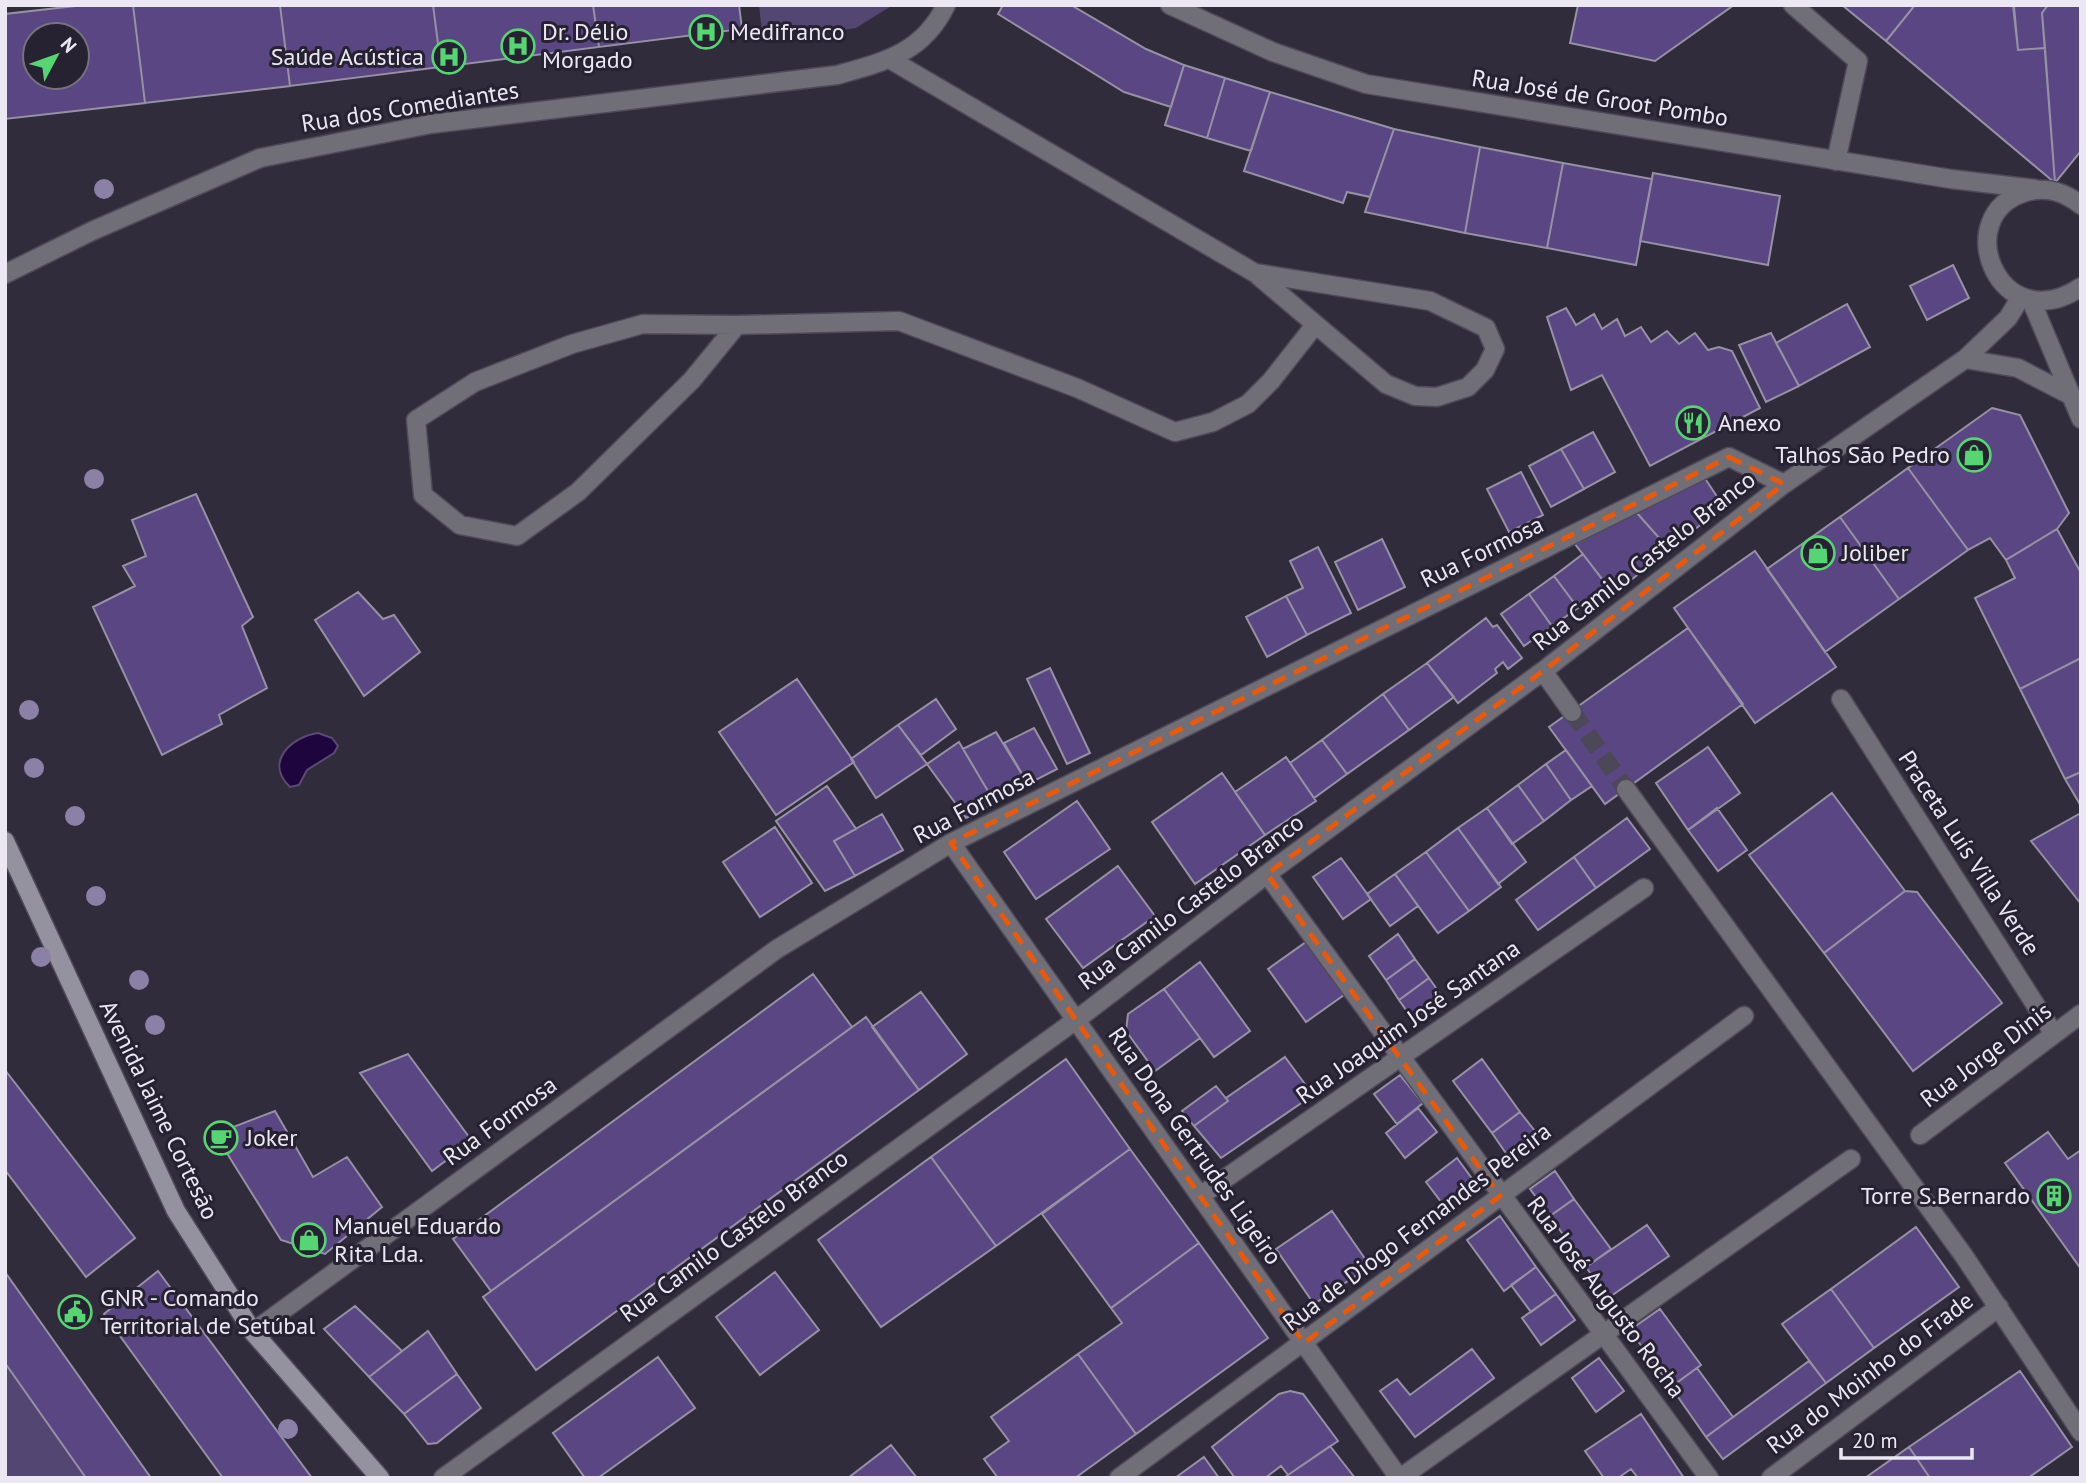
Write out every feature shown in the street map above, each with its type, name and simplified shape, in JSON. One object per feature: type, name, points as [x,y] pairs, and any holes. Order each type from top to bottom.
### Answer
[{"type":"main road","name":"Avenida Jaime Cortesão","points":[[5,841],[176,1211],[253,1332],[380,1478]]},
{"type":"street","name":"Rua dos Comediantes","points":[[5,274],[92,231],[260,159],[431,124],[836,75],[891,60],[935,27],[946,5]]},
{"type":"street","name":"Rua José de Groot Pombo","points":[[1170,5],[1273,52],[1366,84],[1836,161],[2035,190],[2052,190],[2077,198]]},
{"type":"street","points":[[1793,5],[1858,61],[1836,161]]},
{"type":"street","points":[[891,60],[1255,273],[1386,384],[1415,396],[1437,397],[1468,387],[1485,370],[1494,349],[1486,328],[1430,301],[1255,273]]},
{"type":"street","points":[[2035,190],[2018,194],[2004,204],[1993,218],[1988,234],[1991,268],[2001,282],[2026,298],[2048,301],[2066,297],[2081,286]]},
{"type":"street","points":[[2026,298],[2081,419]]},
{"type":"street","name":"Rua Camilo Castelo Branco","points":[[443,1478],[1076,1020],[1267,874],[1543,671],[1784,484],[1965,359],[2026,298]]},
{"type":"street","points":[[737,325],[692,380],[578,492],[517,536],[460,526],[424,495],[416,420],[475,383],[572,344],[643,324],[737,325],[899,321],[1077,388],[1175,432],[1213,422],[1248,404],[1271,382],[1315,325]]},
{"type":"street","points":[[1965,359],[2018,368],[2070,395]]},
{"type":"street","name":"Rua Formosa","points":[[253,1332],[777,949],[951,843],[1729,457],[1784,484]]},
{"type":"street","points":[[1543,671],[1572,712]]},
{"type":"street","name":"Praceta Luís Villa Verde","points":[[1841,699],[2054,1034]]},
{"type":"street","points":[[1626,789],[1999,1307],[2081,1432]]},
{"type":"street","name":"Rua Dona Gertrudes Ligeiro","points":[[951,843],[1399,1478]]},
{"type":"street","name":"Rua José Augusto Rocha","points":[[1267,874],[1500,1196],[1605,1333],[1709,1478]]},
{"type":"street","name":"Rua Joaquim José Santana","points":[[1200,1196],[1644,888]]},
{"type":"street","name":"Rua Jorge Dinis","points":[[1920,1135],[2081,1014]]},
{"type":"street","name":"Rua de Diogo Fernandes Pereira","points":[[1119,1478],[1744,1016]]},
{"type":"street","points":[[1399,1478],[1851,1159]]},
{"type":"street","name":"Rua do Moinho do Frade","points":[[1771,1478],[1999,1307]]},
{"type":"highlighted area","points":[[1729,457],[1784,484],[1543,671],[1267,874],[1500,1196],[1304,1343],[951,843]]},
{"type":"shaded area","points":[[759,5],[893,5],[856,28],[763,42]]},
{"type":"shaded area","points":[[318,733],[332,738],[338,746],[334,753],[307,770],[299,785],[290,787],[280,769],[284,752],[290,745],[308,735]]},
{"type":"shaded area","points":[[5,1363],[86,1478],[5,1478]]},
{"type":"building","points":[[84,5],[133,5],[145,103],[5,119],[5,14]]},
{"type":"building","points":[[133,5],[280,5],[290,86],[145,103]]},
{"type":"building","points":[[280,5],[433,5],[441,67],[290,86]]},
{"type":"building","points":[[433,5],[593,5],[599,47],[441,67]]},
{"type":"building","points":[[593,5],[739,5],[742,29],[599,47]]},
{"type":"building","points":[[1003,5],[1071,5],[1146,49],[1184,65],[1171,107],[1124,92],[998,14]]},
{"type":"building","points":[[1578,5],[1731,7],[1655,61],[1570,43]]},
{"type":"building","points":[[1842,5],[1915,5],[1886,41]]},
{"type":"building","points":[[1915,5],[2014,6],[2018,50],[2045,48],[2055,183],[1886,41]]},
{"type":"building","points":[[2013,5],[2048,5],[2042,13],[2045,48],[2018,50]]},
{"type":"building","points":[[2048,5],[2081,5],[2081,151],[2055,183],[2042,13]]},
{"type":"building","points":[[1184,65],[1225,78],[1207,138],[1165,125]]},
{"type":"building","points":[[1225,78],[1270,92],[1251,151],[1207,138]]},
{"type":"building","points":[[1270,92],[1394,129],[1370,197],[1347,192],[1343,203],[1244,171]]},
{"type":"building","points":[[1394,129],[1480,147],[1465,233],[1365,212]]},
{"type":"building","points":[[1480,147],[1563,163],[1547,248],[1465,233]]},
{"type":"building","points":[[1563,163],[1652,179],[1636,265],[1547,248]]},
{"type":"building","points":[[1653,173],[1780,196],[1768,265],[1640,241]]},
{"type":"building","points":[[1953,265],[1969,298],[1927,320],[1910,286]]},
{"type":"building","points":[[1847,304],[1870,347],[1799,386],[1776,343]]},
{"type":"building","points":[[1566,308],[1576,325],[1594,314],[1602,329],[1617,319],[1625,336],[1641,327],[1651,342],[1667,331],[1679,344],[1695,333],[1708,350],[1719,347],[1732,351],[1760,408],[1650,466],[1602,375],[1571,390],[1547,317]]},
{"type":"building","points":[[1771,333],[1799,386],[1766,402],[1739,345]]},
{"type":"building","points":[[1992,408],[2020,415],[2069,513],[2057,529],[2006,560],[1990,538],[1968,550],[1908,468]]},
{"type":"building","points":[[1593,432],[1615,472],[1584,489],[1561,449]]},
{"type":"building","points":[[1561,449],[1584,489],[1551,507],[1529,466]]},
{"type":"building","points":[[1908,468],[1968,550],[1899,599],[1840,517]]},
{"type":"building","points":[[1521,472],[1543,515],[1509,532],[1487,489]]},
{"type":"building","points":[[1704,477],[1724,507],[1669,549],[1636,512]]},
{"type":"building","points":[[196,494],[253,617],[242,626],[267,688],[219,715],[222,724],[162,755],[93,607],[135,586],[123,566],[146,556],[132,520]]},
{"type":"building","points":[[1636,512],[1669,549],[1614,594],[1575,544]]},
{"type":"building","points":[[1840,517],[1899,599],[1825,652],[1767,569]]},
{"type":"building","points":[[2057,529],[2081,573],[2081,658],[2020,689],[1975,598],[2015,578],[2006,560]]},
{"type":"building","points":[[1382,539],[1405,587],[1358,610],[1335,562]]},
{"type":"building","points":[[1318,547],[1351,613],[1307,635],[1286,596],[1303,588],[1290,561]]},
{"type":"building","points":[[1755,551],[1836,667],[1755,723],[1674,608]]},
{"type":"building","points":[[1583,554],[1607,586],[1578,608],[1554,576]]},
{"type":"building","points":[[1554,576],[1578,608],[1552,626],[1529,594]]},
{"type":"building","points":[[358,592],[383,619],[394,615],[420,652],[364,696],[315,620]]},
{"type":"building","points":[[1529,594],[1552,626],[1524,646],[1501,614]]},
{"type":"building","points":[[1286,596],[1307,635],[1267,657],[1246,617]]},
{"type":"building","points":[[1486,618],[1493,627],[1497,625],[1522,658],[1508,669],[1503,662],[1495,669],[1497,673],[1458,703],[1427,663]]},
{"type":"building","points":[[1688,628],[1743,704],[1605,804],[1549,727]]},
{"type":"building","points":[[2081,658],[2081,772],[2065,779],[2020,689]]},
{"type":"building","points":[[1427,663],[1454,697],[1409,730],[1383,694]]},
{"type":"building","points":[[1050,668],[1090,753],[1067,764],[1027,679]]},
{"type":"building","points":[[797,679],[854,762],[776,815],[719,732]]},
{"type":"building","points":[[1383,694],[1409,730],[1347,774],[1322,740]]},
{"type":"building","points":[[936,699],[956,729],[921,755],[898,725]]},
{"type":"building","points":[[898,725],[927,764],[876,798],[851,759]]},
{"type":"building","points":[[1034,728],[1057,769],[1028,784],[1004,743]]},
{"type":"building","points":[[996,732],[1028,784],[995,803],[963,749]]},
{"type":"building","points":[[1322,740],[1347,774],[1314,798],[1290,763]]},
{"type":"building","points":[[959,742],[995,803],[966,818],[927,764]]},
{"type":"building","points":[[1708,747],[1740,793],[1688,830],[1656,783]]},
{"type":"building","points":[[1566,750],[1592,786],[1571,800],[1546,764]]},
{"type":"building","points":[[1286,757],[1316,801],[1265,835],[1235,792]]},
{"type":"building","points":[[1546,764],[1571,800],[1544,821],[1518,785]]},
{"type":"building","points":[[2081,772],[2081,806],[2065,779]]},
{"type":"building","points":[[1222,773],[1265,835],[1195,884],[1152,822]]},
{"type":"building","points":[[1518,785],[1544,821],[1512,844],[1487,808]]},
{"type":"building","points":[[827,786],[856,829],[834,841],[855,876],[825,891],[776,821]]},
{"type":"building","points":[[1832,793],[1905,891],[1824,953],[1749,855]]},
{"type":"building","points":[[1077,801],[1110,849],[1036,899],[1004,852]]},
{"type":"building","points":[[1487,808],[1526,862],[1498,884],[1458,828]]},
{"type":"building","points":[[1717,808],[1747,850],[1718,871],[1688,830]]},
{"type":"building","points":[[2081,813],[2081,904],[2031,841]]},
{"type":"building","points":[[882,814],[903,850],[855,876],[834,841]]},
{"type":"building","points":[[1627,818],[1650,849],[1596,888],[1574,857]]},
{"type":"building","points":[[775,827],[812,883],[760,917],[723,862]]},
{"type":"building","points":[[1458,828],[1501,887],[1469,911],[1426,852]]},
{"type":"building","points":[[1426,852],[1469,911],[1438,933],[1395,874]]},
{"type":"building","points":[[1574,857],[1596,888],[1538,930],[1516,900]]},
{"type":"building","points":[[1341,858],[1371,899],[1343,919],[1313,877]]},
{"type":"building","points":[[1118,866],[1155,916],[1083,968],[1046,919]]},
{"type":"building","points":[[1395,874],[1418,906],[1390,926],[1367,894]]},
{"type":"building","points":[[1905,891],[1917,892],[2002,1003],[1913,1071],[1824,953]]},
{"type":"building","points":[[1398,934],[1415,959],[1386,980],[1369,956]]},
{"type":"building","points":[[1306,942],[1344,995],[1306,1022],[1268,969]]},
{"type":"building","points":[[1415,959],[1429,978],[1399,1000],[1386,980]]},
{"type":"building","points":[[1200,962],[1250,1031],[1214,1057],[1164,989]]},
{"type":"building","points":[[813,974],[852,1027],[491,1291],[453,1239]]},
{"type":"building","points":[[1429,978],[1443,998],[1413,1020],[1399,1000]]},
{"type":"building","points":[[1164,989],[1200,1038],[1155,1071],[1126,1031],[1128,1014]]},
{"type":"building","points":[[921,992],[967,1054],[919,1090],[872,1027]]},
{"type":"building","points":[[866,1017],[919,1090],[536,1370],[483,1297]]},
{"type":"building","points":[[408,1054],[472,1141],[432,1171],[360,1073]]},
{"type":"building","points":[[1285,1057],[1313,1095],[1221,1158],[1194,1126],[1228,1101],[1226,1098]]},
{"type":"building","points":[[1066,1059],[1130,1149],[996,1246],[931,1157]]},
{"type":"building","points":[[1482,1059],[1520,1112],[1492,1133],[1453,1081]]},
{"type":"building","points":[[5,1070],[135,1238],[86,1277],[5,1170]]},
{"type":"building","points":[[1400,1075],[1423,1103],[1397,1124],[1374,1094]]},
{"type":"building","points":[[1216,1086],[1228,1101],[1194,1126],[1182,1111]]},
{"type":"building","points":[[1418,1108],[1437,1132],[1405,1158],[1386,1133]]},
{"type":"building","points":[[275,1111],[313,1177],[347,1157],[382,1207],[325,1254],[281,1240],[215,1134]]},
{"type":"building","points":[[1520,1112],[1542,1140],[1512,1162],[1492,1133]]},
{"type":"building","name":"Torre S.Bernardo","points":[[2048,1132],[2068,1159],[2081,1150],[2081,1269],[2005,1163]]},
{"type":"building","points":[[1130,1149],[1199,1243],[1111,1308],[1042,1214]]},
{"type":"building","points":[[931,1157],[996,1246],[881,1327],[818,1240]]},
{"type":"building","points":[[1457,1158],[1476,1184],[1445,1207],[1426,1182]]},
{"type":"building","points":[[1555,1171],[1574,1199],[1550,1216],[1530,1189]]},
{"type":"building","points":[[1574,1199],[1611,1249],[1586,1267],[1550,1216]]},
{"type":"building","points":[[1332,1211],[1370,1266],[1314,1304],[1276,1249]]},
{"type":"building","points":[[1500,1216],[1536,1267],[1504,1291],[1467,1240]]},
{"type":"building","points":[[1647,1225],[1669,1256],[1608,1298],[1586,1267]]},
{"type":"building","points":[[1916,1227],[1959,1287],[1874,1348],[1831,1289]]},
{"type":"building","points":[[1199,1243],[1268,1338],[1136,1434],[1078,1354],[1122,1323],[1111,1308]]},
{"type":"building","points":[[1536,1267],[1556,1294],[1531,1312],[1511,1285]]},
{"type":"building","points":[[158,1271],[312,1478],[223,1478],[104,1314]]},
{"type":"building","points":[[5,1272],[151,1478],[86,1478],[5,1363]]},
{"type":"building","points":[[775,1272],[819,1330],[760,1375],[716,1317]]},
{"type":"building","points":[[1831,1289],[1874,1348],[1826,1383],[1782,1324]]},
{"type":"building","points":[[1556,1294],[1575,1320],[1541,1345],[1522,1318]]},
{"type":"building","points":[[355,1306],[402,1351],[369,1377],[324,1329]]},
{"type":"building","points":[[1660,1309],[1701,1365],[1671,1387],[1630,1330]]},
{"type":"building","points":[[428,1331],[457,1374],[404,1414],[369,1377]]},
{"type":"building","points":[[1472,1349],[1494,1378],[1415,1437],[1380,1391],[1397,1379],[1410,1395]]},
{"type":"building","points":[[1078,1354],[1136,1434],[1075,1478],[998,1478],[984,1459],[1009,1441],[991,1417]]},
{"type":"building","points":[[658,1357],[695,1408],[598,1478],[585,1478],[553,1433]]},
{"type":"building","points":[[1599,1358],[1624,1391],[1596,1412],[1572,1378]]},
{"type":"building","points":[[1809,1361],[1826,1383],[1723,1459],[1706,1437]]},
{"type":"building","points":[[1697,1368],[1733,1417],[1706,1437],[1671,1387]]},
{"type":"building","points":[[2020,1371],[2072,1447],[2028,1478],[1930,1478],[1909,1447]]},
{"type":"building","points":[[457,1374],[481,1408],[437,1443],[428,1444],[404,1414]]},
{"type":"building","points":[[1290,1391],[1303,1394],[1338,1441],[1288,1475],[1281,1466],[1265,1478],[1235,1478],[1212,1447],[1279,1394]]},
{"type":"building","points":[[1641,1414],[1684,1478],[1638,1478],[1631,1469],[1618,1478],[1604,1478],[1585,1451]]},
{"type":"building","points":[[891,1445],[917,1478],[848,1478]]},
{"type":"building","points":[[1330,1446],[1355,1478],[1284,1478],[1288,1475]]},
{"type":"building","points":[[1909,1447],[1930,1478],[1865,1478]]},
{"type":"building","points":[[1204,1457],[1219,1478],[1175,1478]]},
{"type":"tunnel","points":[[1572,712],[1626,789]]},
{"type":"place","name":"Medifranco","points":[[706,32]]},
{"type":"place","name":"Dr. Délio Morgado","points":[[518,46]]},
{"type":"place","name":"Saúde Acústica","points":[[449,57]]},
{"type":"place","name":"Anexo","points":[[1693,423]]},
{"type":"place","name":"Talhos São Pedro","points":[[1974,455]]},
{"type":"place","name":"Joliber","points":[[1818,553]]},
{"type":"place","name":"Joker","points":[[221,1138]]},
{"type":"place","name":"Torre S.Bernardo","points":[[2054,1196]]},
{"type":"place","name":"Manuel Eduardo Rita Lda.","points":[[309,1240]]},
{"type":"place","name":"GNR - Comando Territorial de Setúbal","points":[[75,1312]]}]
